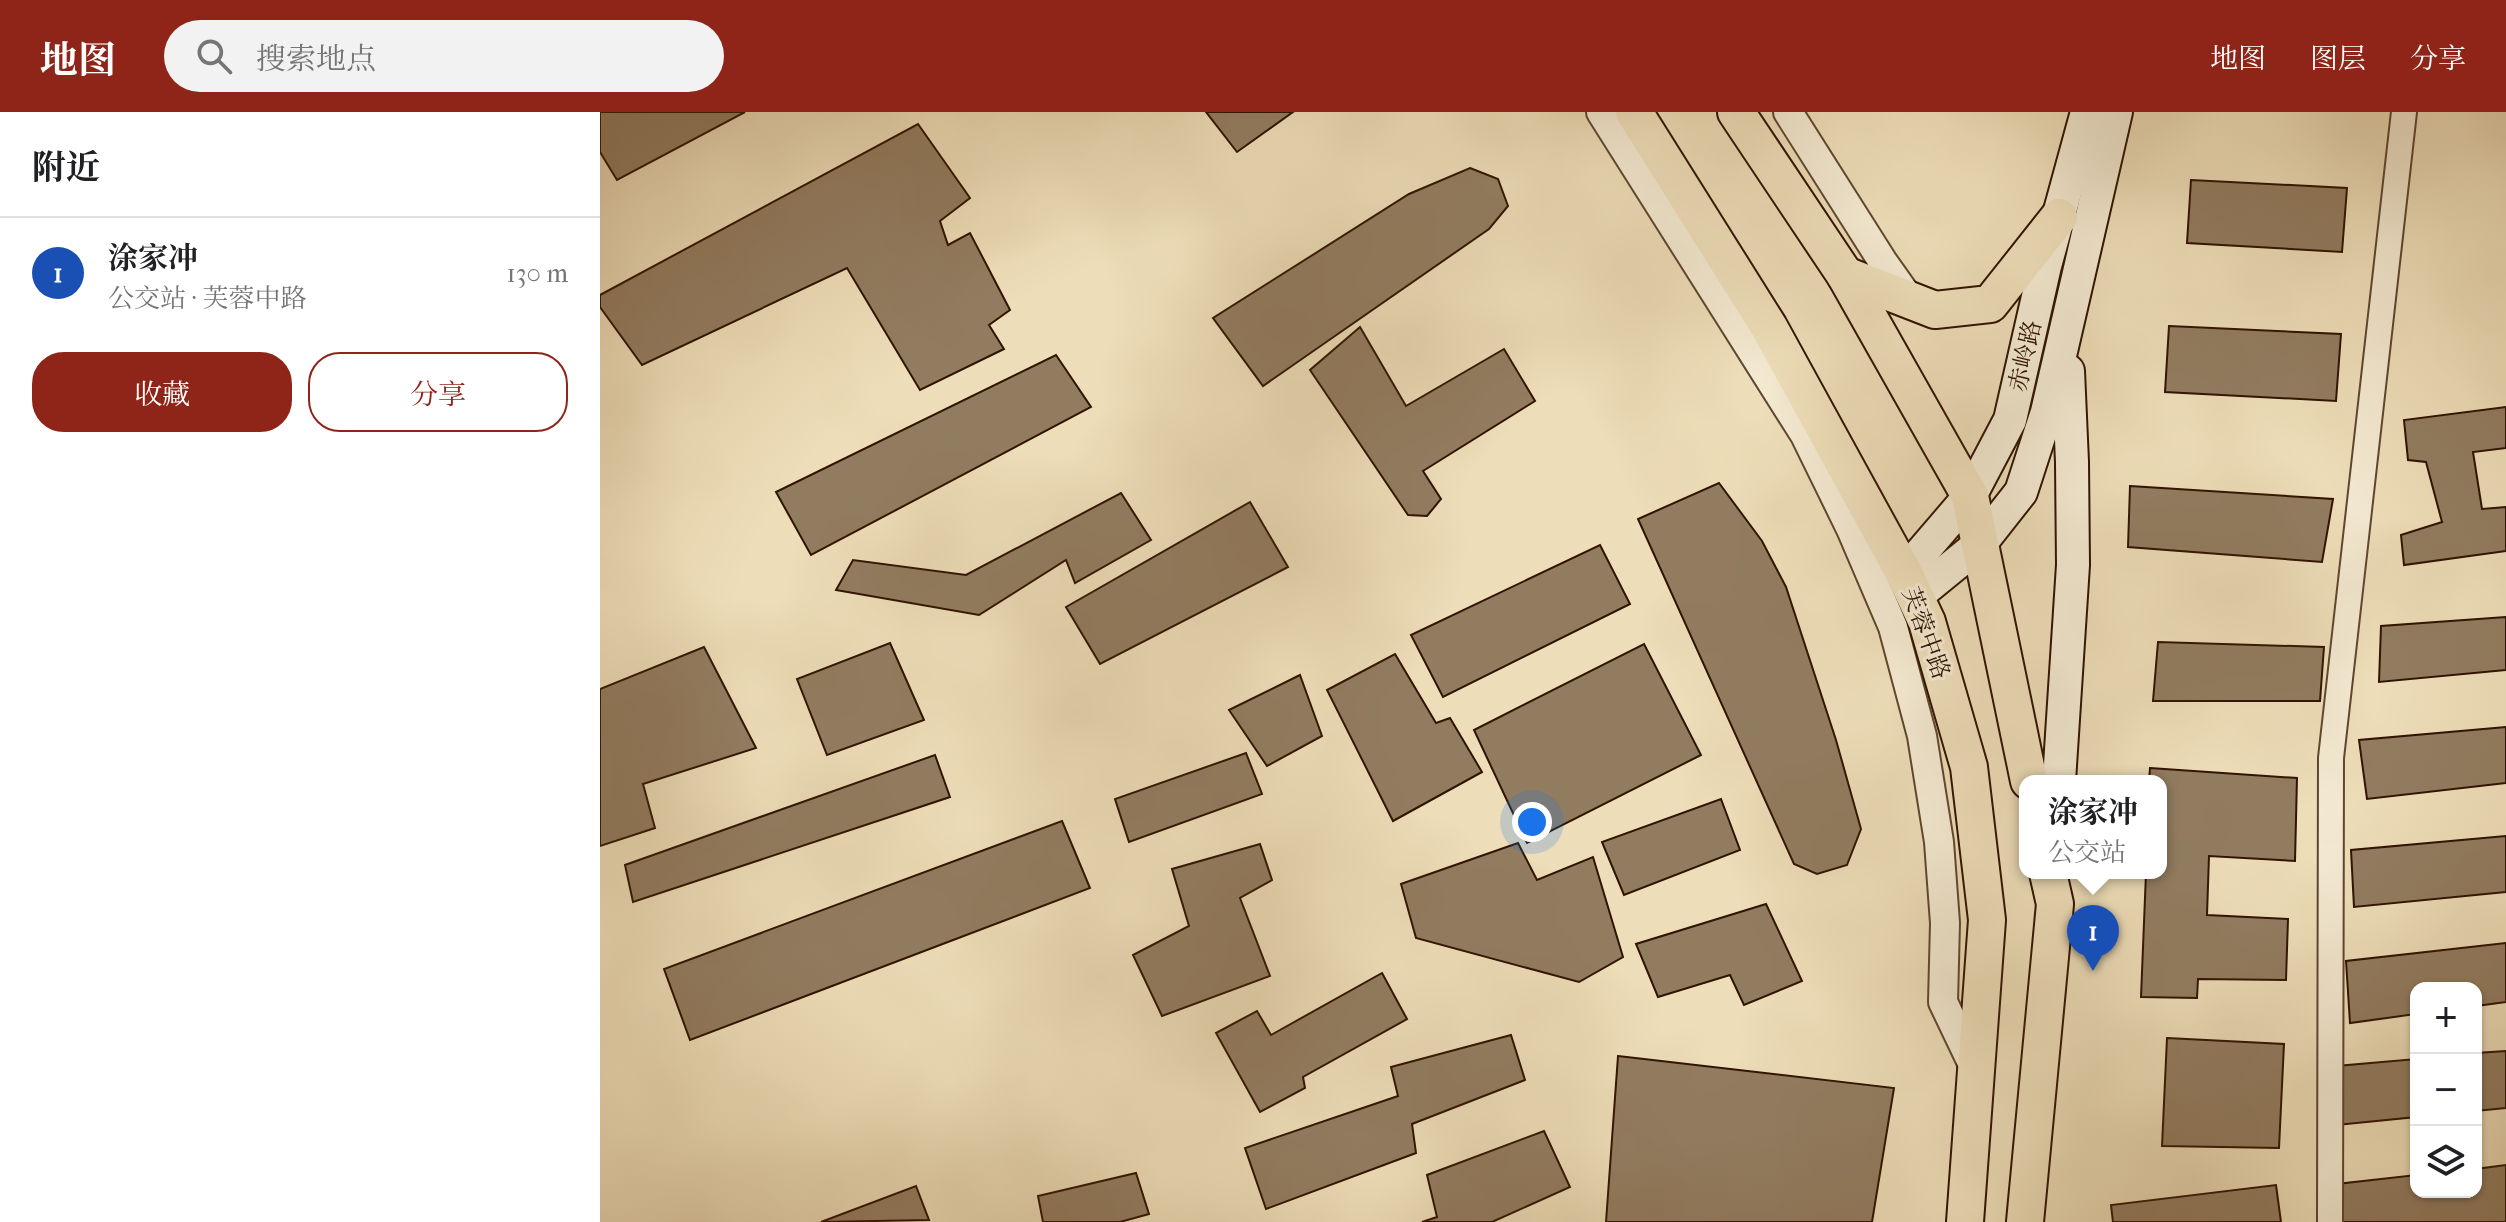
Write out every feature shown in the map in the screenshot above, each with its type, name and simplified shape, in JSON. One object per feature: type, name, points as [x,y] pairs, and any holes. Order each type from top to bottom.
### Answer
[{"type":"main road","name":"芙蓉中路","points":[[1634,112],[1769,327],[1910,585],[1927,622],[1969,767],[1987,920],[1965,1222]]},
{"type":"main road","points":[[1736,112],[1845,275],[1970,496],[2028,775]]},
{"type":"main road","name":"赤岭路","points":[[1910,585],[1970,496],[2010,420],[2045,266],[2087,112]]},
{"type":"main road","name":"赤岭路","points":[[1910,585],[1980,544],[2021,492],[2047,412],[2116,112]]},
{"type":"main road","points":[[1845,275],[1935,310],[1990,304],[2059,217]]},
{"type":"main road","name":"赤岭路","points":[[2059,775],[2073,565],[2066,328]]},
{"type":"main road","points":[[2025,1222],[2053,883]]},
{"type":"street","points":[[1601,112],[1805,435],[1851,529],[1893,627],[1922,736],[1939,842],[1945,923],[1943,1002],[1976,1071]]},
{"type":"street","points":[[1788,112],[1910,300]]},
{"type":"street","points":[[2330,1222],[2331,758],[2404,112]]},
{"type":"building","points":[[600,112],[745,112],[617,180],[600,152]]},
{"type":"building","points":[[1206,112],[1293,112],[1237,152]]},
{"type":"building","points":[[918,124],[970,198],[940,221],[948,245],[970,233],[1010,310],[989,325],[1004,349],[920,390],[847,268],[642,365],[600,307],[600,295]]},
{"type":"building","points":[[1470,168],[1498,179],[1508,206],[1489,229],[1263,386],[1213,318],[1409,194]]},
{"type":"building","points":[[2191,180],[2347,188],[2342,252],[2187,243]]},
{"type":"building","points":[[2169,326],[2341,334],[2336,401],[2165,392]]},
{"type":"building","points":[[1360,327],[1406,406],[1504,349],[1535,401],[1423,471],[1441,499],[1427,516],[1408,515],[1310,370]]},
{"type":"building","points":[[1056,355],[1091,407],[811,555],[776,492]]},
{"type":"building","points":[[2506,407],[2506,448],[2473,452],[2482,509],[2506,507],[2506,551],[2404,565],[2401,535],[2442,522],[2426,462],[2408,460],[2404,420]]},
{"type":"building","points":[[1719,483],[1762,541],[1786,587],[1836,740],[1861,829],[1847,865],[1817,874],[1794,864],[1638,519]]},
{"type":"building","points":[[2130,486],[2333,499],[2322,562],[2128,547]]},
{"type":"building","points":[[1121,493],[1151,540],[1075,583],[1066,560],[979,615],[836,590],[853,560],[966,575]]},
{"type":"building","points":[[1250,502],[1288,567],[1100,664],[1066,607]]},
{"type":"building","points":[[1600,545],[1630,604],[1443,697],[1411,635]]},
{"type":"building","points":[[2506,617],[2506,670],[2379,682],[2381,626]]},
{"type":"building","points":[[2158,642],[2324,647],[2320,701],[2153,701]]},
{"type":"building","points":[[890,643],[924,720],[827,755],[797,679]]},
{"type":"building","points":[[1644,644],[1701,755],[1527,843],[1474,730]]},
{"type":"building","points":[[704,647],[756,748],[643,784],[655,828],[600,846],[600,689]]},
{"type":"building","points":[[1395,654],[1436,723],[1450,718],[1482,772],[1393,821],[1327,690]]},
{"type":"building","points":[[1300,675],[1322,736],[1267,766],[1229,710]]},
{"type":"building","points":[[2506,727],[2506,783],[2367,799],[2359,740]]},
{"type":"building","points":[[1246,753],[1262,794],[1129,842],[1115,799]]},
{"type":"building","points":[[935,755],[950,797],[633,902],[625,865]]},
{"type":"building","points":[[2150,768],[2297,778],[2295,861],[2209,856],[2207,915],[2288,919],[2286,980],[2198,979],[2197,998],[2141,997],[2146,879],[2167,879],[2167,775],[2149,775]]},
{"type":"building","points":[[1721,799],[1740,850],[1624,895],[1602,842]]},
{"type":"building","points":[[1062,821],[1090,888],[690,1040],[664,969]]},
{"type":"building","points":[[2506,836],[2506,892],[2354,907],[2351,850]]},
{"type":"building","points":[[1518,843],[1537,880],[1593,857],[1623,957],[1579,982],[1416,938],[1401,884]]},
{"type":"building","points":[[1260,844],[1272,880],[1240,898],[1270,976],[1162,1016],[1133,955],[1189,926],[1172,869]]},
{"type":"building","points":[[1766,904],[1802,981],[1744,1005],[1730,975],[1658,997],[1636,944]]},
{"type":"building","points":[[2506,943],[2506,1002],[2482,1005],[2482,982],[2410,982],[2410,1015],[2350,1023],[2346,961]]},
{"type":"building","points":[[1382,973],[1407,1019],[1303,1077],[1305,1088],[1260,1112],[1216,1033],[1257,1011],[1271,1035]]},
{"type":"building","points":[[1511,1035],[1525,1080],[1412,1124],[1416,1153],[1266,1209],[1245,1148],[1398,1096],[1391,1067]]},
{"type":"building","points":[[2167,1038],[2284,1044],[2279,1148],[2162,1146]]},
{"type":"building","points":[[2506,1051],[2506,1108],[2482,1110],[2482,1053]]},
{"type":"building","points":[[1618,1056],[1894,1088],[1872,1222],[1606,1222]]},
{"type":"building","points":[[2410,1060],[2410,1118],[2327,1126],[2325,1067]]},
{"type":"building","points":[[1544,1131],[1570,1187],[1492,1222],[1422,1222],[1437,1217],[1427,1175]]},
{"type":"building","points":[[2506,1165],[2506,1222],[2340,1222],[2337,1184],[2410,1176],[2410,1198],[2482,1198],[2482,1168]]},
{"type":"building","points":[[1136,1173],[1149,1214],[1120,1222],[1043,1222],[1038,1196]]},
{"type":"building","points":[[2276,1185],[2281,1222],[2113,1222],[2111,1205]]},
{"type":"building","points":[[916,1186],[929,1220],[821,1222]]},
{"type":"place","name":"涂家冲","points":[[2093,971]]}]
